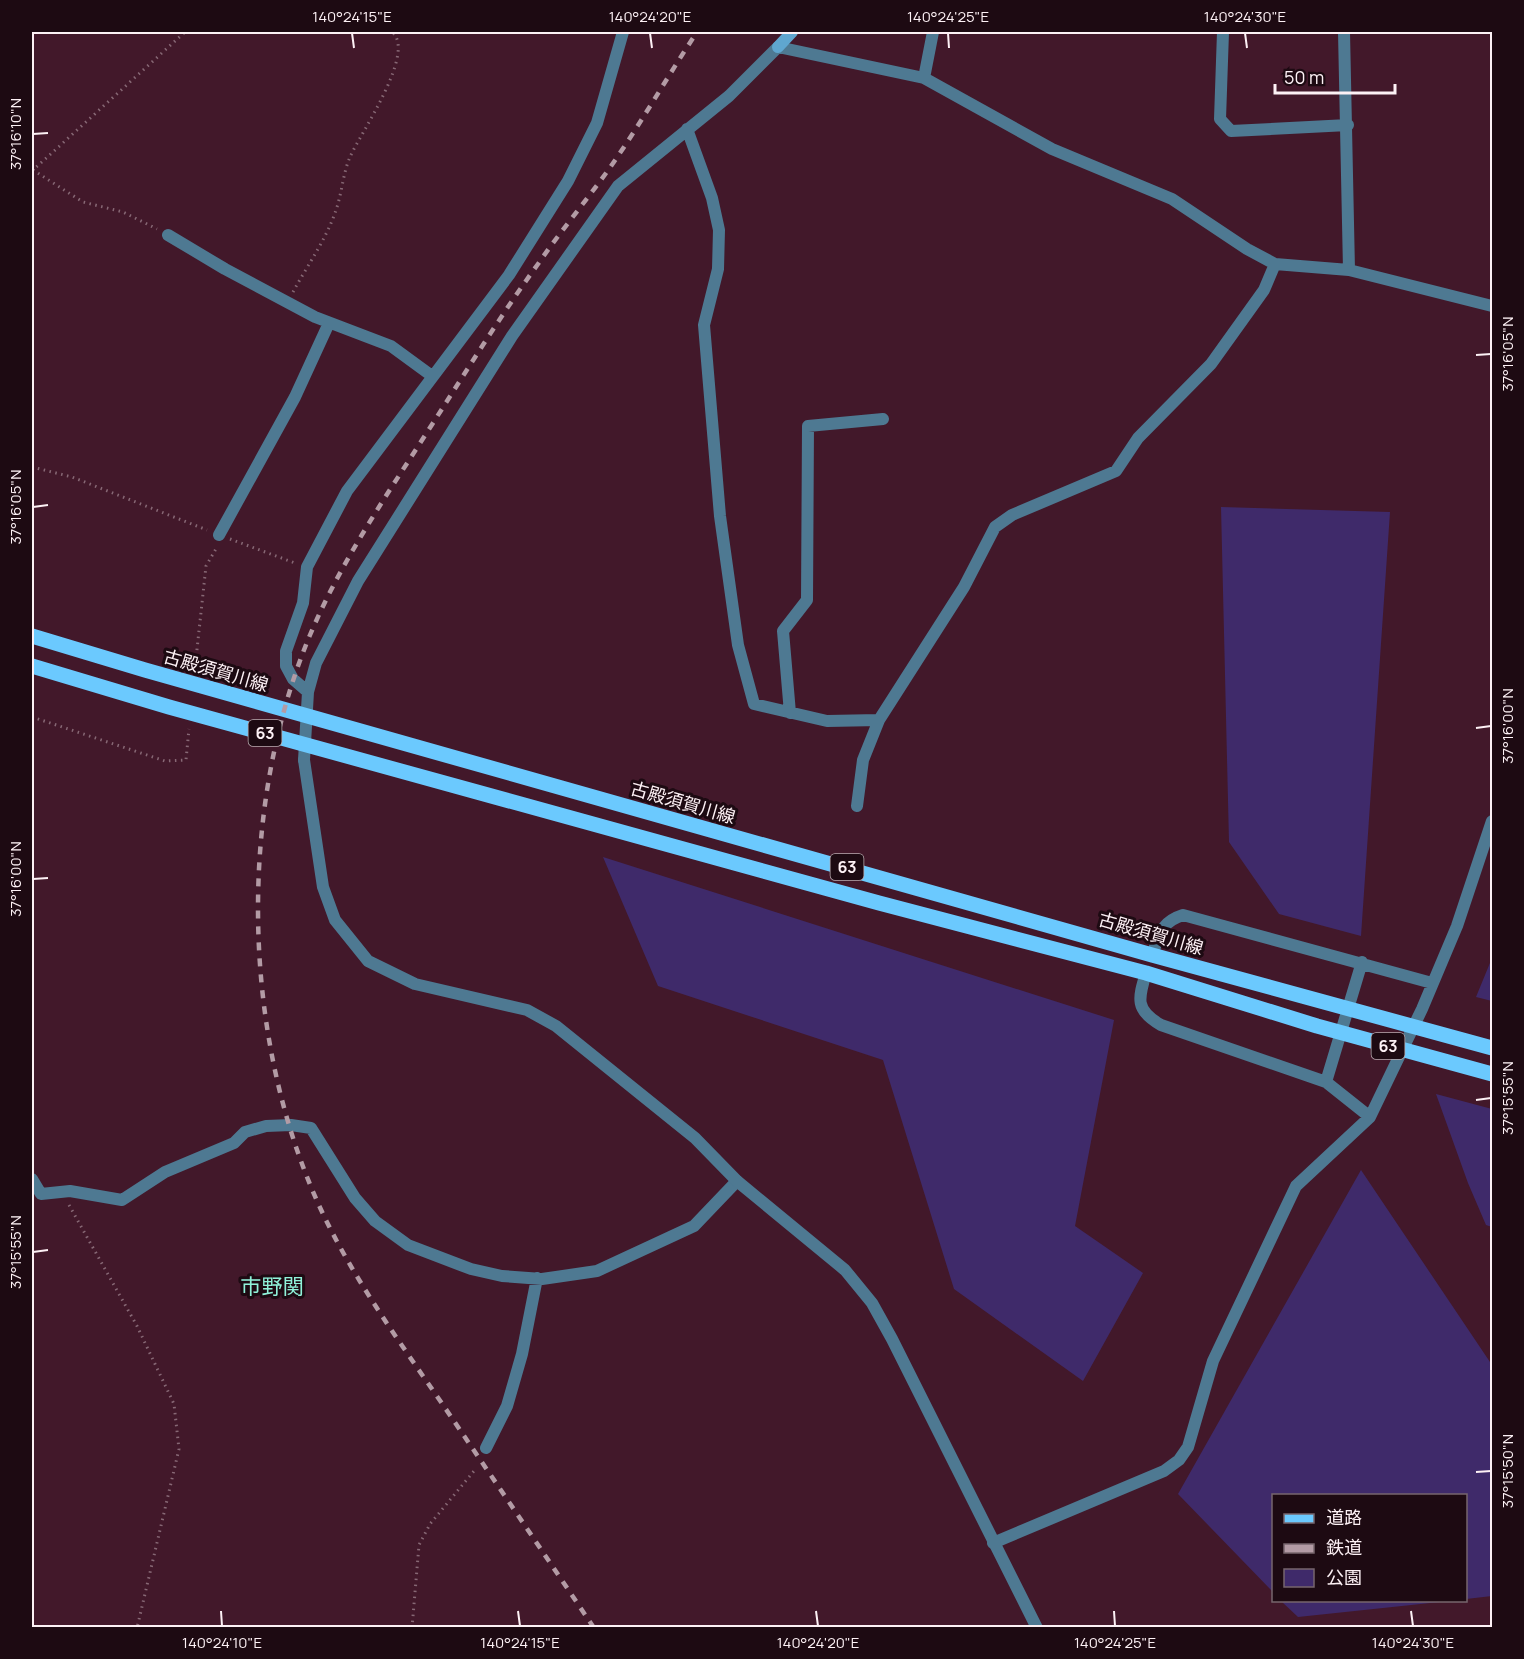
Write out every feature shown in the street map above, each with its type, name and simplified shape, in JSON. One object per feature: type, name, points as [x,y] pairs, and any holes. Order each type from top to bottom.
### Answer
[{"type":"main road","points":[[778,47],[792,32]]},
{"type":"main road","name":"古殿須賀川線","points":[[32,636],[368,734],[1088,935],[1152,955],[1326,1001]]},
{"type":"main road","name":"63","points":[[32,666],[169,707],[879,903],[1146,973],[1317,1026],[1492,1074]]},
{"type":"main road","name":"63","points":[[1326,1001],[1492,1048]]},
{"type":"street","points":[[308,692],[293,679],[286,666],[286,651],[303,603],[307,567],[347,491],[509,275],[568,181],[597,123],[623,32]]},
{"type":"street","points":[[924,78],[933,32]]},
{"type":"street","points":[[1223,32],[1220,119],[1231,130],[1348,126]]},
{"type":"street","points":[[1344,32],[1348,126],[1349,270]]},
{"type":"street","points":[[1037,1628],[872,1303],[844,1270],[737,1181],[695,1138],[556,1026],[527,1010],[415,984],[368,961],[334,920],[323,887],[304,760],[308,692],[316,663],[358,581],[512,336],[618,186],[729,96],[778,47],[924,78],[1052,149],[1172,199],[1247,249],[1275,264],[1349,270],[1492,306]]},
{"type":"street","points":[[687,129],[712,198],[719,230],[718,269],[704,325],[720,516],[738,645],[754,704],[827,721],[879,720]]},
{"type":"street","points":[[168,235],[329,323],[391,346],[432,376]]},
{"type":"street","points":[[857,806],[863,760],[879,720],[964,587],[995,527],[1012,515],[1116,471],[1138,438],[1211,364],[1264,290],[1275,264]]},
{"type":"street","points":[[219,535],[295,396],[329,323]]},
{"type":"street","points":[[790,713],[783,631],[807,600],[808,426],[883,419]]},
{"type":"street","points":[[993,1543],[1164,1471],[1179,1461],[1188,1447],[1213,1361],[1296,1186],[1370,1117],[1422,1009],[1457,926],[1492,821]]},
{"type":"street","points":[[1152,955],[1166,924],[1170,919],[1184,915],[1432,983]]},
{"type":"street","points":[[1326,1082],[1362,962]]},
{"type":"street","points":[[1146,973],[1139,994],[1141,1007],[1148,1017],[1161,1025],[1250,1058],[1326,1082],[1370,1117]]},
{"type":"street","points":[[32,1179],[40,1194],[70,1191],[122,1200],[165,1172],[234,1143],[245,1132],[274,1126],[311,1128],[355,1198],[375,1221],[408,1245],[471,1269],[502,1276],[537,1278],[597,1271],[653,1246],[694,1226],[737,1181]]},
{"type":"street","points":[[486,1448],[507,1406],[522,1354],[537,1278]]},
{"type":"path","points":[[168,235],[123,212],[83,202],[32,171],[185,32]]},
{"type":"path","points":[[287,302],[336,212],[350,157],[375,115],[399,50],[396,34],[392,32]]},
{"type":"path","points":[[32,467],[72,477],[307,567]]},
{"type":"path","points":[[62,1193],[137,1326],[174,1404],[179,1449],[137,1628]]},
{"type":"path","points":[[412,1628],[419,1545],[430,1524],[474,1471]]},
{"type":"green space","points":[[1221,507],[1390,512],[1361,936],[1279,914],[1229,842]]},
{"type":"green space","points":[[603,857],[1114,1020],[1075,1226],[1143,1273],[1083,1381],[954,1289],[883,1060],[658,986]]},
{"type":"green space","points":[[1492,958],[1492,1001],[1476,997]]},
{"type":"green space","points":[[1436,1094],[1492,1109],[1492,1227],[1486,1225],[1468,1183]]},
{"type":"green space","points":[[1361,1170],[1492,1365],[1492,1596],[1467,1599],[1467,1494],[1272,1494],[1272,1591],[1178,1494]]},
{"type":"green space","points":[[1282,1602],[1440,1602],[1298,1617]]},
{"type":"railway","points":[[594,1628],[371,1299],[333,1234],[302,1165],[280,1092],[265,1015],[258,937],[260,858],[269,781],[285,706],[310,635],[351,553],[497,323],[620,152],[697,32]]},
{"type":"district","name":"市野関","points":[[272,1286]]}]
